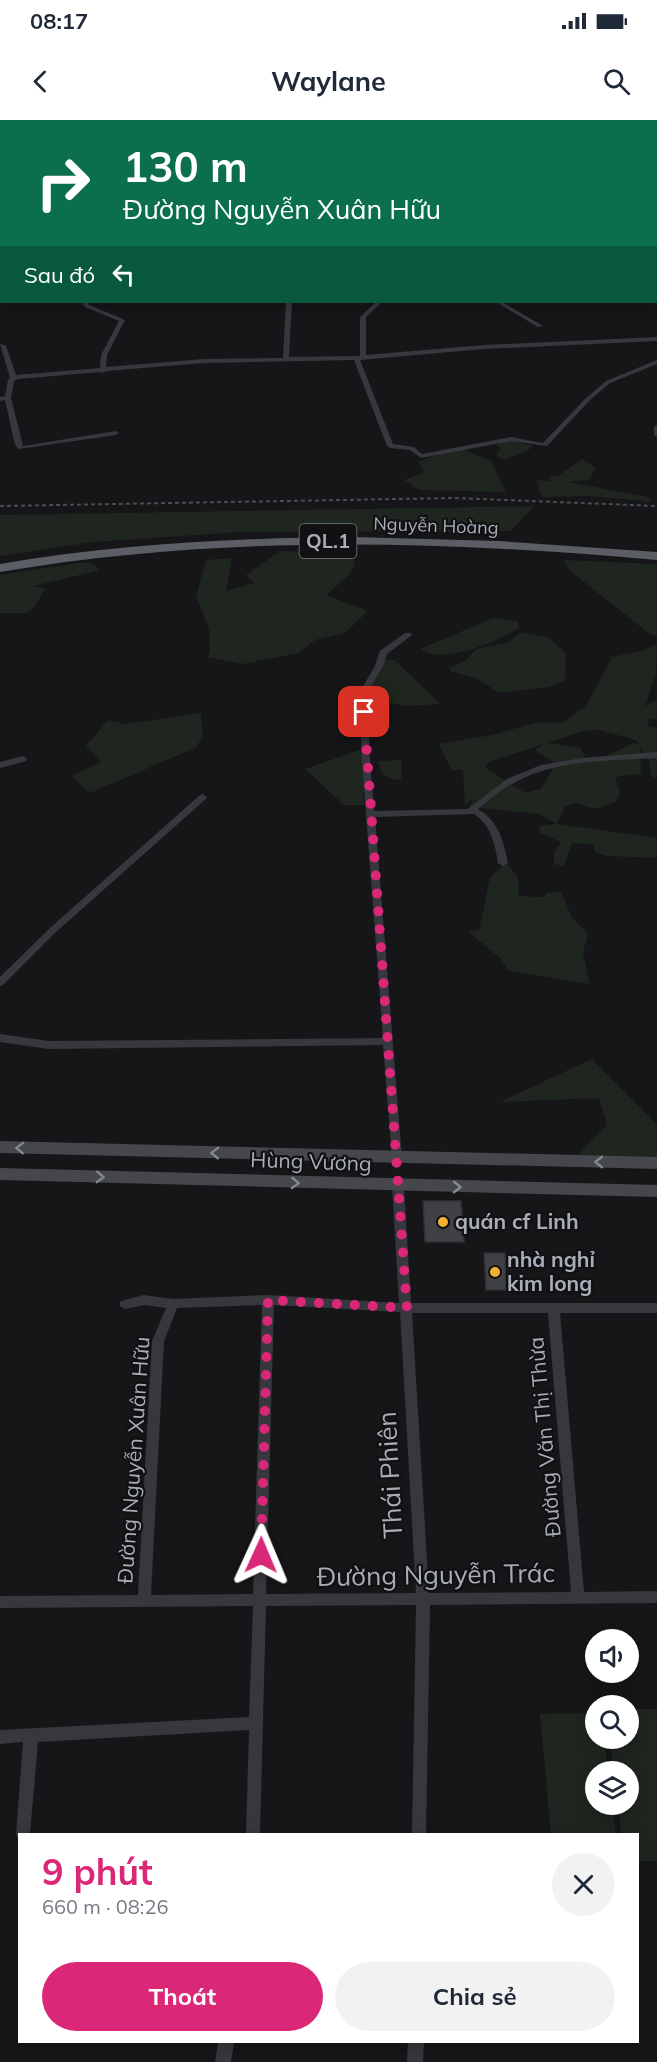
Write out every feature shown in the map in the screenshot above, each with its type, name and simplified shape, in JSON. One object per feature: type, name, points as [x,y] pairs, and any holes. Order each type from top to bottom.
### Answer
[{"type":"highway","name":"Nguyễn Hoàng","points":[[0,560],[109,544],[193,537],[275,534],[509,539],[657,547]]},
{"type":"highway","name":"Nguyễn Hoàng","points":[[0,568],[118,551],[289,541],[454,543],[657,555]]},
{"type":"main road","name":"Hùng Vương","points":[[0,1147],[657,1163]]},
{"type":"main road","points":[[397,1158],[398,1186]]},
{"type":"main road","name":"Hùng Vương","points":[[0,1174],[657,1191]]},
{"type":"street","points":[[86,303],[87,306],[122,320],[104,355],[103,371]]},
{"type":"street","points":[[286,360],[289,303]]},
{"type":"street","points":[[378,303],[363,317],[359,358],[390,446],[412,448],[421,456],[511,439],[545,445],[588,399],[608,382],[657,362]]},
{"type":"street","points":[[501,303],[540,326]]},
{"type":"street","points":[[14,379],[204,361],[359,358],[484,347],[657,339]]},
{"type":"street","points":[[0,346],[3,346],[14,379],[4,398],[18,445],[21,448],[116,433]]},
{"type":"street","points":[[657,427],[657,435]]},
{"type":"street","points":[[397,1158],[370,814],[364,695],[383,654],[408,635]]},
{"type":"street","points":[[472,809],[510,781],[533,772],[571,762],[657,755]]},
{"type":"street","points":[[0,765],[23,759]]},
{"type":"street","points":[[0,982],[53,930],[203,797]]},
{"type":"street","points":[[370,814],[472,809],[483,815],[495,834],[503,863]]},
{"type":"street","points":[[0,1038],[49,1045],[388,1041]]},
{"type":"street","name":"Thái Phiên","points":[[398,1186],[423,1600],[419,1833]]},
{"type":"street","points":[[125,1304],[144,1300],[173,1304],[268,1300],[407,1308],[657,1308]]},
{"type":"street","points":[[253,1833],[268,1300]]},
{"type":"street","name":"Đường Nguyễn Xuân Hữu","points":[[144,1602],[158,1341],[173,1304]]},
{"type":"street","name":"Đường Văn Thị Thừa","points":[[554,1309],[578,1597]]},
{"type":"street","name":"Đường Nguyễn Trác","points":[[0,1602],[657,1597]]},
{"type":"street","points":[[0,1737],[256,1723]]},
{"type":"street","points":[[23,1833],[31,1736]]},
{"type":"street","points":[[223,2062],[226,2043]]},
{"type":"street","points":[[415,2062],[416,2043]]},
{"type":"shaded area","points":[[506,439],[533,446],[527,451],[503,460],[496,454],[501,449],[496,444]]},
{"type":"shaded area","points":[[451,450],[465,450],[491,461],[506,492],[419,490],[404,480],[425,472],[418,462]]},
{"type":"shaded area","points":[[583,459],[595,468],[589,480],[569,482],[648,497],[651,502],[590,496],[542,497],[536,480],[550,481],[548,477],[559,475]]},
{"type":"shaded area","points":[[534,506],[511,531],[240,532],[93,542],[0,556],[0,515]]},
{"type":"shaded area","points":[[280,551],[351,553],[355,564],[348,576],[326,595],[368,611],[345,633],[315,640],[298,653],[243,664],[207,657],[210,653],[209,629],[196,596],[206,560],[232,558],[226,591],[254,583],[246,575]]},
{"type":"shaded area","points":[[563,560],[657,564],[657,635],[651,635],[569,570]]},
{"type":"shaded area","points":[[91,563],[100,570],[34,586],[45,589],[35,606],[27,613],[0,613],[0,575]]},
{"type":"shaded area","points":[[493,618],[517,621],[520,628],[484,645],[456,653],[430,654],[420,649]]},
{"type":"shaded area","points":[[521,632],[547,637],[566,653],[565,681],[549,687],[499,693],[476,678],[452,672],[449,668],[466,660],[476,649],[507,643]]},
{"type":"shaded area","points":[[657,644],[656,673],[645,706],[657,700],[657,720],[649,719],[648,726],[657,728],[657,778],[651,776],[649,761],[640,747],[641,774],[615,777],[620,792],[616,802],[594,809],[577,803],[565,806],[557,824],[657,838],[657,858],[607,856],[595,852],[593,844],[572,843],[564,866],[554,864],[554,852],[561,842],[540,833],[539,826],[556,824],[539,814],[469,807],[474,797],[465,805],[463,770],[451,770],[439,744],[492,735],[538,722],[562,723],[586,706],[612,657],[642,651]],"holes":[[[599,730],[636,740],[639,744],[633,743],[607,756],[583,759],[585,755],[580,748],[548,743],[582,731]],[[544,744],[535,750],[556,764],[541,789],[525,793],[486,768],[488,762]]]},
{"type":"shaded area","points":[[376,660],[395,660],[440,704],[408,706],[375,700],[367,679],[373,675]]},
{"type":"shaded area","points":[[201,713],[203,734],[197,747],[90,793],[71,776],[101,762],[86,746],[108,720],[126,724]]},
{"type":"shaded area","points":[[365,748],[368,790],[363,792],[364,805],[344,805],[305,769]]},
{"type":"shaded area","points":[[402,760],[401,780],[385,775],[378,761]]},
{"type":"shaded area","points":[[506,863],[518,877],[519,896],[545,897],[546,893],[561,891],[572,918],[588,933],[583,953],[590,984],[509,971],[501,959],[468,931],[479,930],[490,877]]},
{"type":"shaded area","points":[[592,1059],[657,1124],[657,1158],[576,1156],[607,1125],[599,1098],[500,1102]]},
{"type":"shaded area","points":[[639,1709],[657,1709],[657,1861],[639,1861],[639,1833],[621,1833],[619,1815],[639,1815],[639,1761],[613,1761],[611,1749],[639,1749]]},
{"type":"shaded area","points":[[585,1713],[585,1749],[605,1749],[607,1761],[585,1761],[585,1815],[613,1815],[616,1833],[551,1833],[540,1714]]},
{"type":"building","name":"quán cf Linh","points":[[423,1201],[461,1201],[464,1242],[425,1242]]},
{"type":"building","name":"nhà nghỉ kim long","points":[[484,1253],[505,1253],[506,1290],[486,1290]]},
{"type":"railway","points":[[0,506],[455,498],[657,506]]},
{"type":"place","name":"quán cf Linh","points":[[443,1222]]},
{"type":"place","name":"nhà nghỉ kim long","points":[[495,1272]]},
{"type":"route","points":[[261,1555],[268,1300],[407,1308],[364,712]]}]
